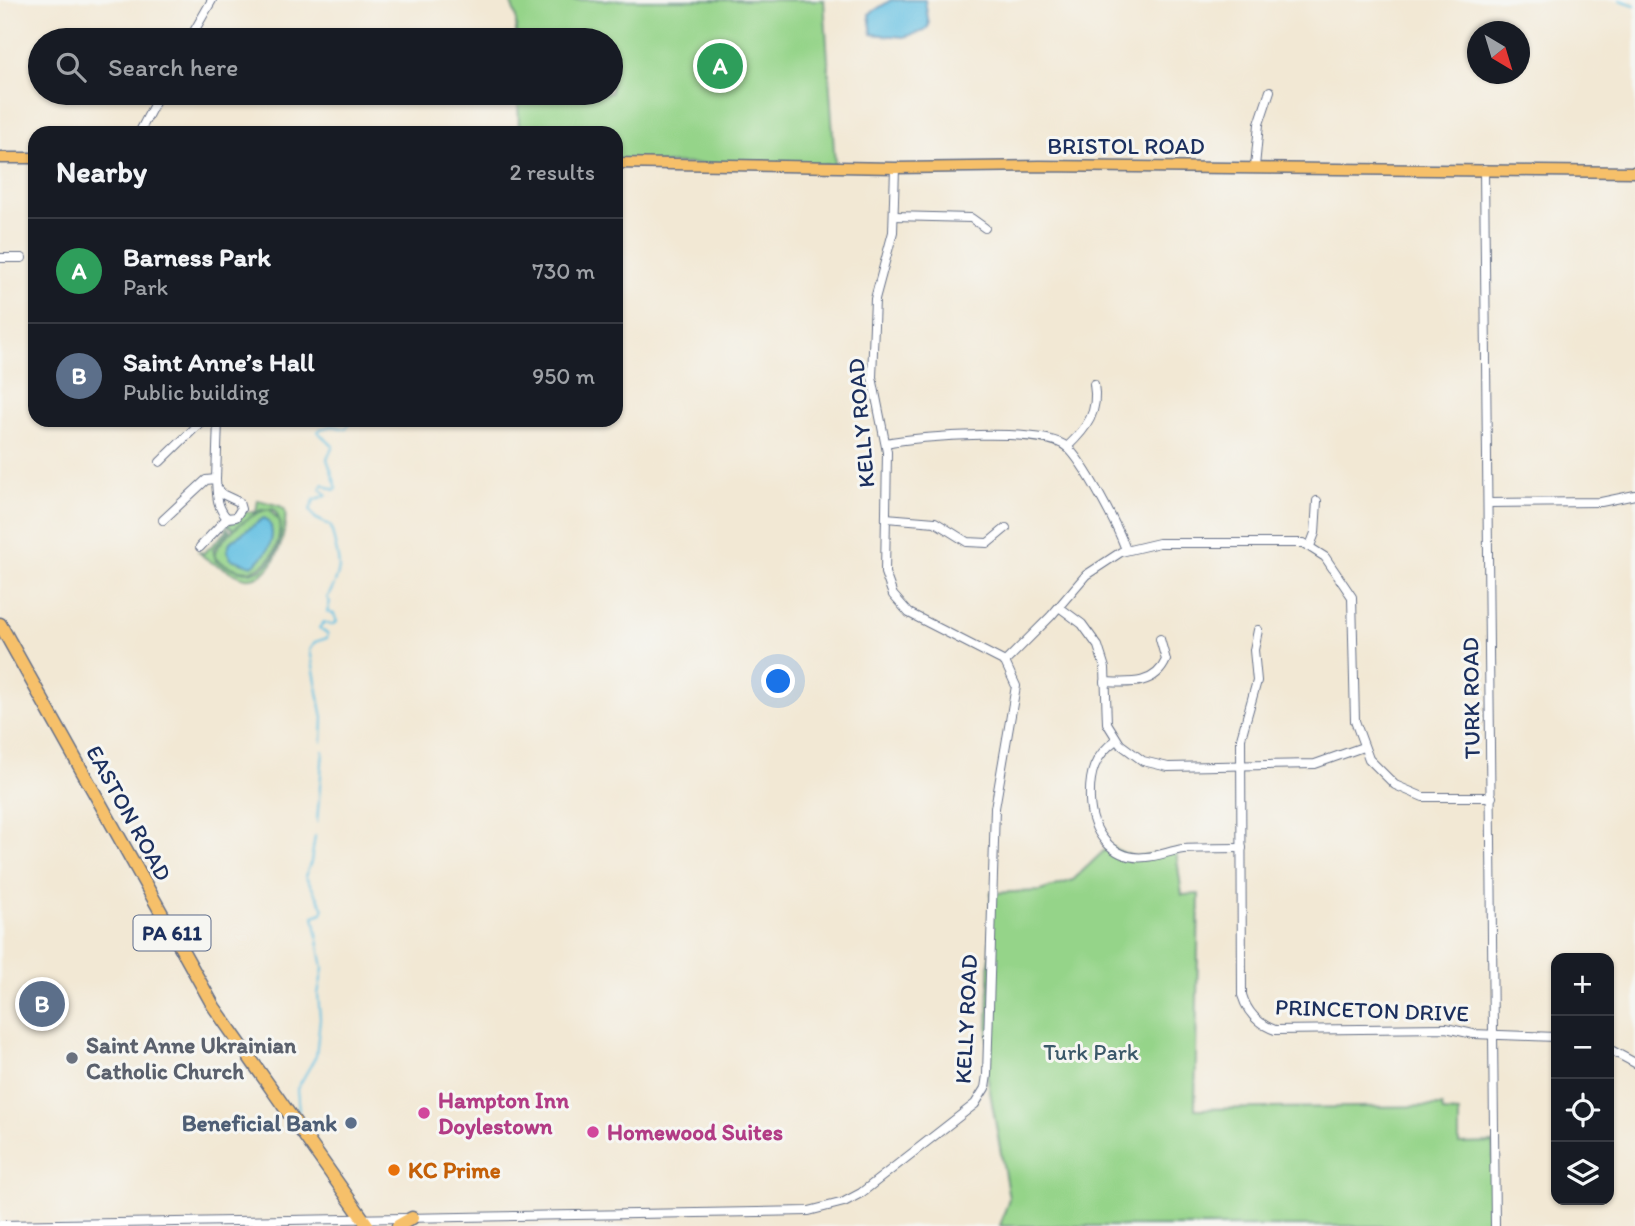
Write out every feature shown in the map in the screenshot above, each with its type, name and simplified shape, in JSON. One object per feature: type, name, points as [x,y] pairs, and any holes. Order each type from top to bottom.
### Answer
[{"type":"highway","name":"EASTON ROAD","points":[[0,624],[214,1007],[366,1222]]},
{"type":"highway","points":[[398,1226],[412,1218]]},
{"type":"main road","points":[[0,158],[28,158]]},
{"type":"main road","name":"BRISTOL ROAD","points":[[623,163],[895,168],[1255,167],[1635,172]]},
{"type":"street","points":[[196,28],[212,0]]},
{"type":"street","points":[[1255,167],[1258,124],[1270,91]]},
{"type":"street","points":[[143,126],[154,105]]},
{"type":"street","name":"KELLY ROAD","points":[[0,1224],[229,1220],[366,1222],[412,1218],[815,1210],[844,1202],[861,1193],[971,1108],[985,1088],[988,1075],[995,808],[1016,686],[1005,662],[914,617],[897,602],[885,573],[886,443],[872,377],[874,311],[877,288],[892,241],[895,168]]},
{"type":"street","name":"TURK ROAD","points":[[1484,169],[1495,1226]]},
{"type":"street","points":[[894,216],[971,218],[985,228]]},
{"type":"street","points":[[0,258],[22,258]]},
{"type":"street","points":[[1067,447],[1090,421],[1097,398],[1094,384]]},
{"type":"street","points":[[160,462],[196,427]]},
{"type":"street","points":[[218,427],[218,505],[227,518]]},
{"type":"street","points":[[886,443],[919,437],[1033,436],[1067,447],[1086,474],[1126,550]]},
{"type":"street","points":[[163,520],[206,480],[216,483],[241,506],[236,517],[227,518],[200,547]]},
{"type":"street","points":[[1489,503],[1601,502],[1635,495]]},
{"type":"street","points":[[1310,546],[1315,533],[1317,501]]},
{"type":"street","points":[[886,519],[935,522],[974,544],[988,543],[1006,528]]},
{"type":"street","points":[[1005,662],[1086,575],[1126,550],[1158,543],[1293,542],[1310,546],[1325,557],[1352,597],[1355,721],[1363,747],[1380,773],[1404,790],[1431,799],[1492,797]]},
{"type":"street","points":[[1059,607],[1082,624],[1098,646],[1104,661],[1107,723],[1116,740],[1133,754],[1156,765],[1315,764],[1363,747]]},
{"type":"street","name":"PRINCETON DRIVE","points":[[1258,630],[1254,650],[1257,681],[1241,738],[1242,995],[1255,1019],[1275,1030],[1446,1028],[1551,1037]]},
{"type":"street","points":[[1105,682],[1138,682],[1158,673],[1166,660],[1160,639]]},
{"type":"street","points":[[1116,740],[1098,757],[1090,783],[1092,820],[1109,846],[1128,856],[1144,858],[1181,850],[1242,848]]},
{"type":"street","points":[[1614,1052],[1635,1063]]},
{"type":"green space","points":[[510,0],[824,0],[835,165],[623,163],[623,126],[519,126],[518,105],[623,105],[623,28],[516,28],[516,17]]},
{"type":"green space","points":[[258,500],[285,510],[284,530],[282,542],[272,564],[256,577],[246,578],[211,562],[199,552],[204,553],[227,531],[225,526],[230,531],[213,549],[216,561],[244,572],[262,569],[269,563],[275,555],[280,535],[278,516],[273,509],[261,510],[233,529],[227,524],[238,520],[244,512],[256,512]]},
{"type":"green space","points":[[269,509],[280,522],[275,550],[269,559],[252,570],[241,570],[215,558],[215,551],[232,531],[254,515]]},
{"type":"green space","name":"Turk Park","points":[[1109,846],[1132,857],[1176,851],[1182,895],[1199,894],[1195,1109],[1442,1106],[1443,1112],[1459,1113],[1459,1144],[1493,1143],[1493,1226],[1000,1226],[1009,1198],[987,1075],[991,893],[1040,891],[1073,880]]},
{"type":"water","points":[[891,0],[925,0],[929,25],[925,31],[904,37],[872,34],[869,14]]},
{"type":"water","points":[[264,518],[269,521],[272,534],[270,546],[263,557],[252,566],[231,559],[227,551],[230,542]]},
{"type":"waterway","points":[[1620,0],[1635,5]]},
{"type":"waterway","points":[[322,742],[323,718],[310,650],[315,642],[327,638],[328,634],[319,628],[324,622],[331,625],[337,622],[334,614],[327,612],[330,602],[327,598],[337,578],[339,562],[331,526],[315,518],[310,510],[314,500],[327,495],[320,489],[323,484],[334,490],[337,488],[327,459],[333,446],[318,432],[329,427]]},
{"type":"waterway","points":[[337,427],[347,427]]},
{"type":"waterway","points":[[317,822],[323,751]]},
{"type":"waterway","points":[[299,1111],[297,1089],[316,1056],[320,1018],[318,994],[323,969],[314,916],[322,913],[324,908],[305,876],[311,862],[315,836]]},
{"type":"place","name":"Barness Park","points":[[720,66]]},
{"type":"place","name":"Saint Anne’s Hall","points":[[42,1004]]},
{"type":"place","name":"Saint Anne Ukrainian Catholic Church","points":[[72,1058]]},
{"type":"place","name":"Hampton Inn Doylestown","points":[[424,1113]]},
{"type":"place","name":"Beneficial Bank","points":[[351,1123]]},
{"type":"place","name":"Homewood Suites","points":[[593,1132]]},
{"type":"place","name":"KC Prime","points":[[394,1170]]}]
